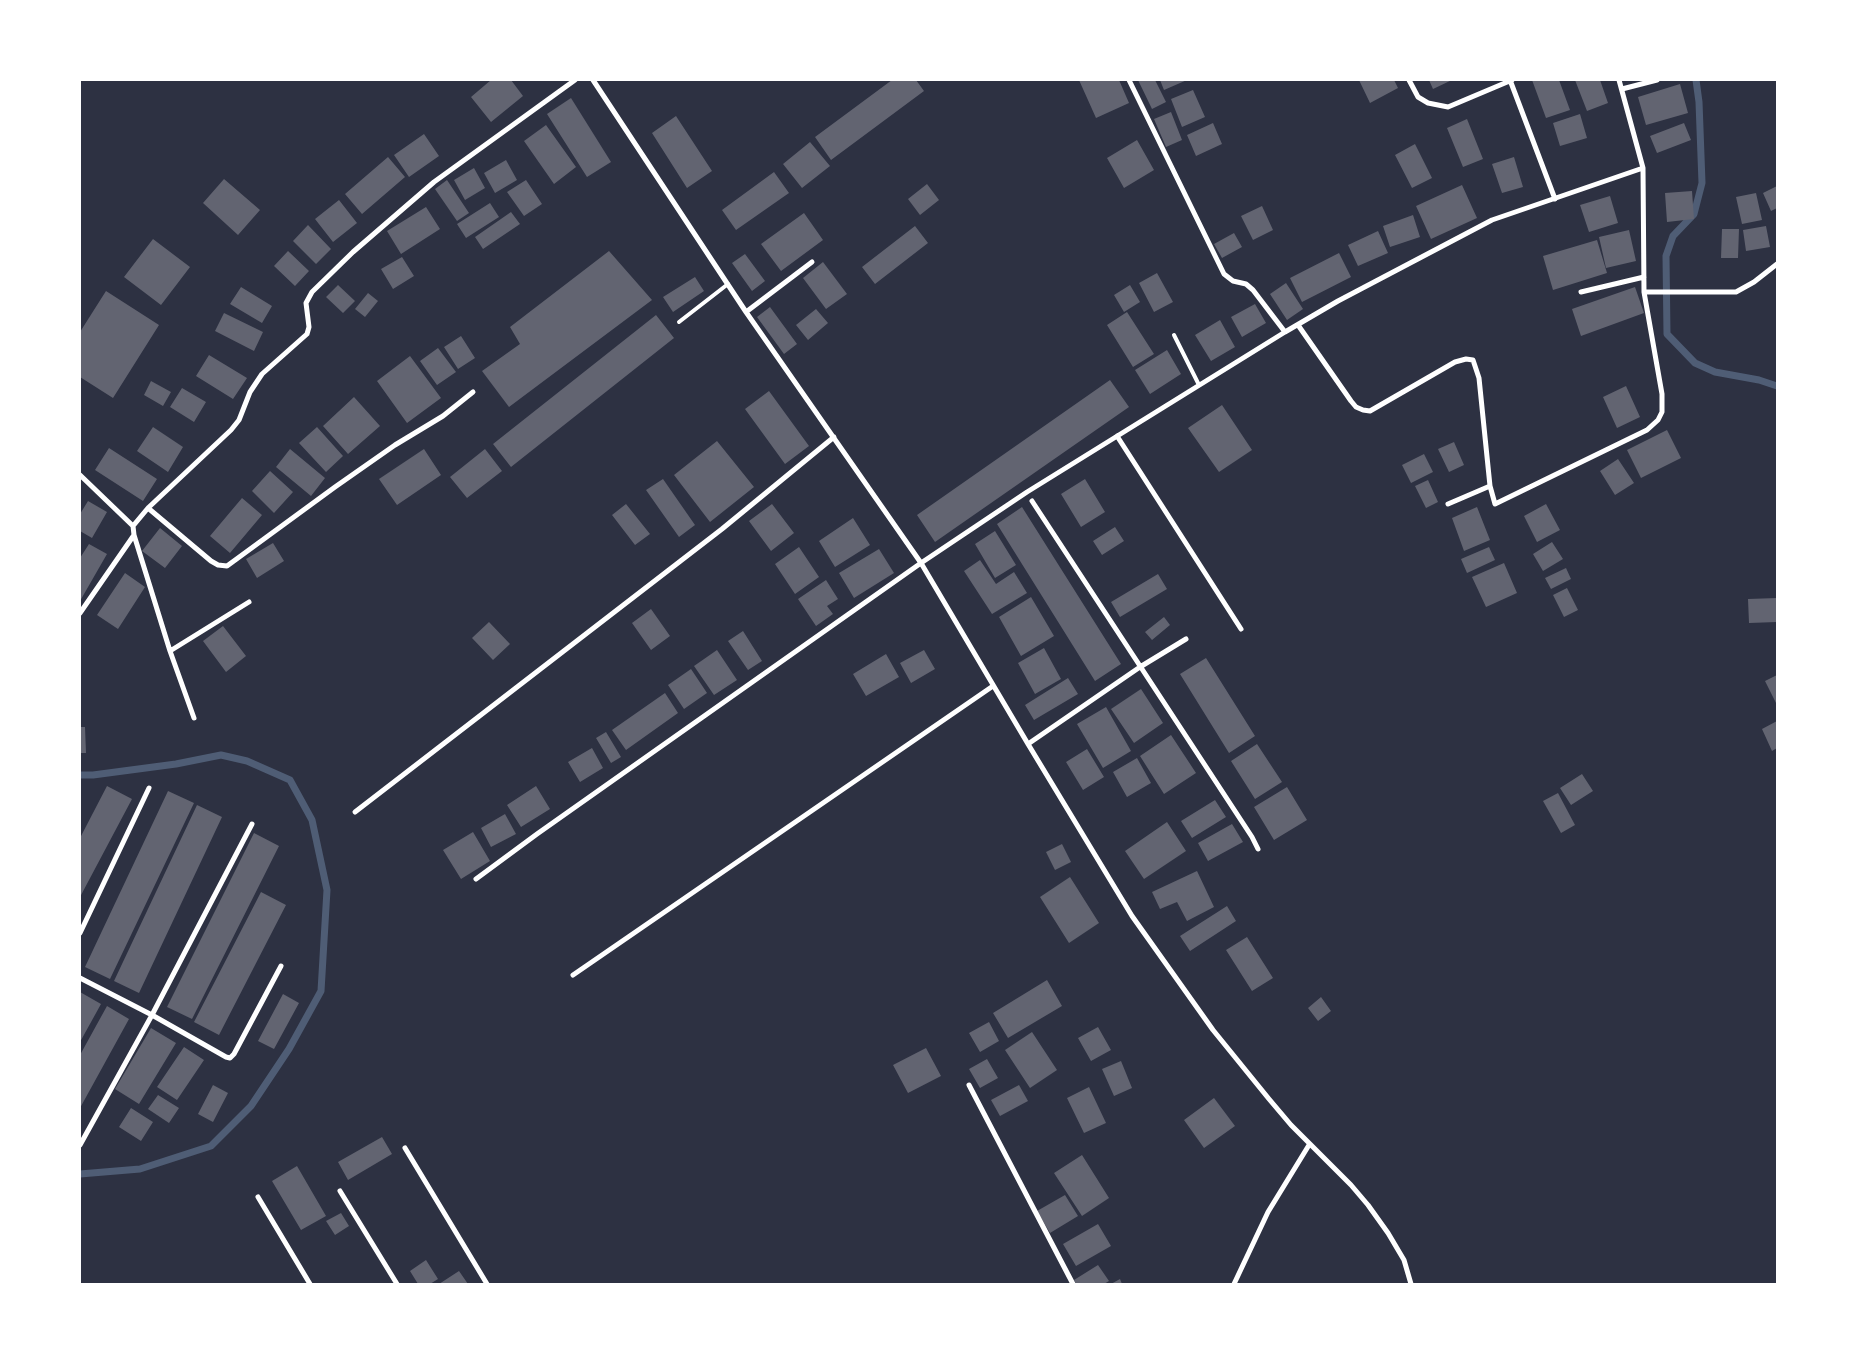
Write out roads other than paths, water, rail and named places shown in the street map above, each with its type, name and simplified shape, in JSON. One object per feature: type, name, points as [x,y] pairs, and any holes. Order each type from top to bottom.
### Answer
[{"type":"street","points":[[133,526],[148,508],[231,430],[239,420],[250,392],[262,374],[307,334],[309,327],[306,303],[312,292],[366,241],[434,182],[575,80]]},
{"type":"street","points":[[593,80],[746,312],[921,563],[1132,916],[1214,1030],[1291,1125],[1351,1185],[1388,1233],[1404,1260],[1411,1284]]},
{"type":"street","points":[[1128,80],[1224,274],[1233,281],[1246,284],[1253,290],[1285,332]]},
{"type":"street","points":[[1409,80],[1418,97],[1428,103],[1448,107],[1511,80],[1555,199]]},
{"type":"street","points":[[1298,325],[1351,401],[1356,407],[1364,410],[1370,411],[1455,362],[1466,359],[1473,360],[1479,378],[1490,486],[1494,504],[1654,426],[1662,412],[1662,394],[1644,292],[1643,168],[1619,80]]},
{"type":"street","points":[[1622,89],[1657,80]]},
{"type":"street","points":[[476,879],[921,563],[1027,492],[1285,332],[1338,301],[1492,220],[1643,168]]},
{"type":"street","points":[[746,312],[812,262]]},
{"type":"street","points":[[1644,292],[1736,292],[1777,264]]},
{"type":"street","points":[[1581,292],[1644,277]]},
{"type":"street","points":[[148,508],[211,561],[218,565],[227,566],[395,445],[443,416],[473,392]]},
{"type":"street","points":[[1117,436],[1241,629]]},
{"type":"street","points":[[355,812],[722,529],[834,437]]},
{"type":"street","points":[[80,475],[133,526],[134,535],[170,650],[194,718]]},
{"type":"street","points":[[1448,504],[1490,486]]},
{"type":"street","points":[[1032,501],[1252,837],[1258,849]]},
{"type":"street","points":[[80,613],[134,535]]},
{"type":"street","points":[[170,650],[249,602]]},
{"type":"street","points":[[1028,744],[1140,666],[1186,639]]},
{"type":"street","points":[[573,976],[994,686]]},
{"type":"street","points":[[80,933],[149,788]]},
{"type":"street","points":[[80,1145],[152,1015],[252,824]]},
{"type":"street","points":[[80,978],[230,1058],[234,1054],[281,966]]},
{"type":"street","points":[[969,1085],[1073,1284]]},
{"type":"street","points":[[1234,1284],[1268,1212],[1309,1144]]},
{"type":"street","points":[[405,1148],[488,1284]]},
{"type":"street","points":[[340,1191],[397,1284]]},
{"type":"street","points":[[258,1197],[310,1284]]},
{"type":"lane","points":[[679,322],[728,284]]},
{"type":"lane","points":[[1174,335],[1199,385]]},
{"type":"waterway","points":[[1696,80],[1699,102],[1702,183],[1694,214],[1673,236],[1666,256],[1667,334],[1695,363],[1715,372],[1759,380],[1777,386]]},
{"type":"waterway","points":[[80,775],[176,764],[221,755],[247,761],[290,780],[312,820],[327,890],[321,991],[289,1049],[251,1106],[211,1146],[140,1169],[80,1174]]}]
